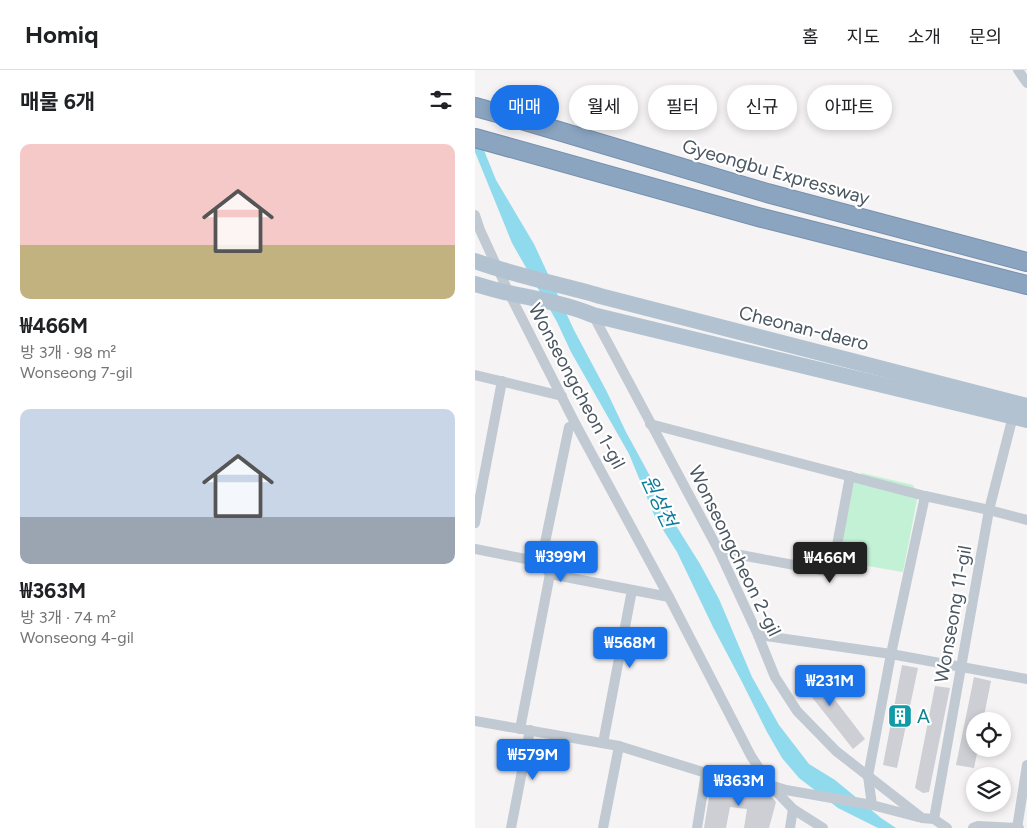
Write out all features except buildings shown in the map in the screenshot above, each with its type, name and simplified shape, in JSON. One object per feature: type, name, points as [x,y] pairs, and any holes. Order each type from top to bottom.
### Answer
[{"type":"highway","name":"Gyeongbu Expressway","points":[[475,107],[767,193],[1027,262]]},
{"type":"highway","points":[[475,138],[762,218],[1027,285]]},
{"type":"main road","points":[[475,261],[498,269]]},
{"type":"main road","name":"Cheonan-daero","points":[[498,269],[1027,406]]},
{"type":"main road","points":[[475,284],[516,294]]},
{"type":"main road","name":"Cheonan-daero","points":[[516,294],[1020,418]]},
{"type":"street","points":[[1018,70],[1027,83]]},
{"type":"street","name":"Wonseongcheon 1-gil","points":[[475,215],[498,269],[516,294],[576,425],[669,597],[751,756],[770,785],[793,809],[823,828]]},
{"type":"street","name":"Wonseongcheon 2-gil","points":[[587,312],[719,551],[758,635],[775,677],[797,711],[836,751],[922,818]]},
{"type":"street","points":[[475,375],[562,396]]},
{"type":"street","points":[[475,522],[502,381]]},
{"type":"street","name":"Wonseong 11-gil","points":[[934,819],[989,510],[1020,418]]},
{"type":"street","points":[[650,424],[925,496],[1027,520]]},
{"type":"street","points":[[541,562],[569,427],[576,425]]},
{"type":"street","points":[[719,551],[832,572],[850,476]]},
{"type":"street","points":[[871,805],[868,776],[891,654],[925,496]]},
{"type":"street","points":[[475,549],[541,562],[550,574],[669,597]]},
{"type":"street","points":[[511,828],[550,574]]},
{"type":"street","points":[[603,743],[633,590]]},
{"type":"street","points":[[758,635],[891,654],[1027,679]]},
{"type":"street","points":[[475,721],[619,746],[706,773],[934,819],[947,828]]},
{"type":"street","points":[[603,828],[619,746]]},
{"type":"street","points":[[973,828],[978,826],[1018,828],[1027,765]]},
{"type":"street","points":[[697,828],[706,773]]},
{"type":"street","points":[[790,828],[793,809]]},
{"type":"green space","points":[[862,473],[913,485],[918,495],[903,572],[838,561],[855,477]]},
{"type":"water","name":"원성천","points":[[475,128],[496,180],[534,244],[574,330],[626,432],[675,524],[719,599],[752,677],[779,725],[809,764],[835,780],[896,828],[878,828],[838,808],[799,778],[782,758],[713,627],[677,552],[655,517],[629,454],[512,243],[475,152]]},
{"type":"place","name":"A","points":[[900,716]]}]
